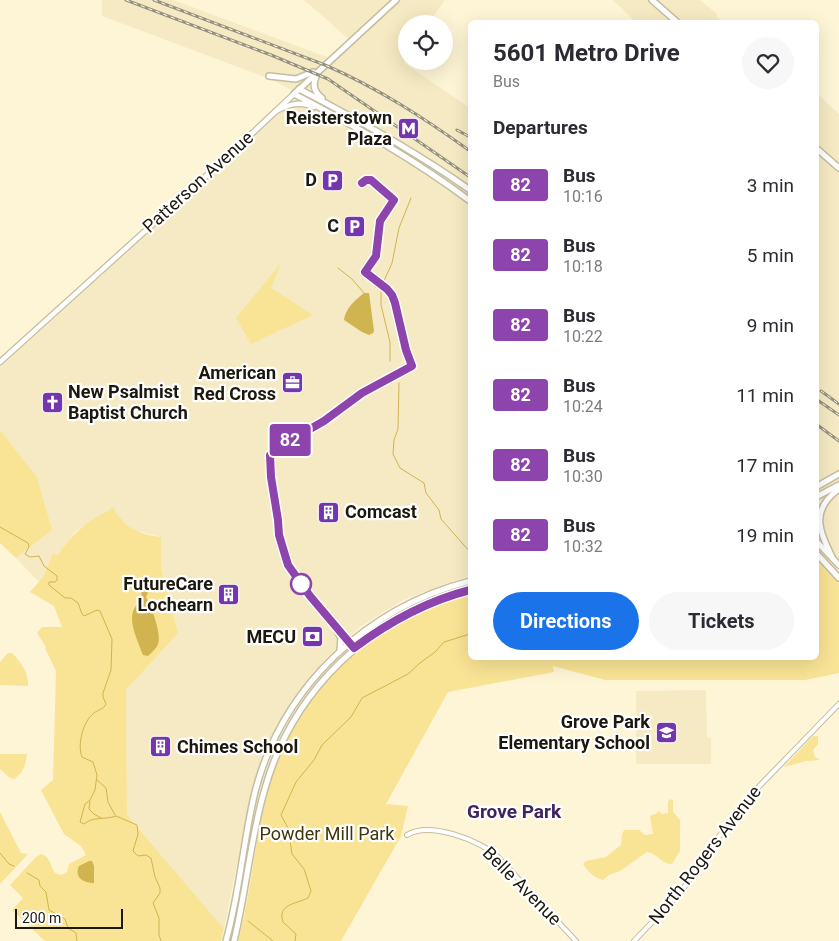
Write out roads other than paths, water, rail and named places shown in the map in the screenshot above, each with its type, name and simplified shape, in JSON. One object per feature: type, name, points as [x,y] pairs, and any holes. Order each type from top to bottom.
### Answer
[{"type":"main road","name":"Patterson Avenue","points":[[0,362],[226,158],[396,0]]},
{"type":"main road","points":[[652,0],[675,20]]},
{"type":"main road","points":[[269,76],[296,79],[309,75],[323,67]]},
{"type":"main road","points":[[323,67],[315,79],[314,88],[319,96],[334,107]]},
{"type":"main road","points":[[299,89],[410,149],[468,189]]},
{"type":"main road","points":[[294,94],[406,156],[468,200]]},
{"type":"main road","points":[[269,116],[285,106],[303,103],[332,114]]},
{"type":"main road","points":[[819,151],[839,168]]},
{"type":"main road","points":[[819,486],[839,474]]},
{"type":"main road","points":[[819,495],[839,485]]},
{"type":"main road","points":[[832,557],[820,532],[819,520],[825,502],[839,489]]},
{"type":"main road","points":[[819,544],[839,565]]},
{"type":"main road","points":[[819,556],[839,578]]},
{"type":"main road","points":[[226,941],[250,815],[260,776],[270,747],[284,721],[306,688],[338,653],[370,626],[399,609],[437,591],[468,582]]},
{"type":"main road","points":[[234,941],[257,820],[266,784],[282,742],[305,701],[326,676],[354,648],[397,619],[440,599],[468,591]]},
{"type":"main road","points":[[334,624],[341,638],[338,653]]},
{"type":"main road","points":[[250,815],[257,820]]},
{"type":"street","name":"North Rogers Avenue","points":[[634,941],[678,896],[740,806],[839,704]]},
{"type":"street","name":"Belle Avenue","points":[[407,836],[416,831],[426,830],[466,838],[487,848],[498,857],[576,941]]},
{"type":"waterway","points":[[384,281],[392,263],[399,228],[411,198]]},
{"type":"waterway","points":[[338,268],[352,279],[364,293]]},
{"type":"waterway","points":[[381,292],[381,305],[390,342],[390,361]]},
{"type":"waterway","points":[[399,383],[398,429],[394,440],[393,454],[400,468],[424,483],[426,493],[439,510],[441,519],[468,550]]},
{"type":"waterway","points":[[0,527],[28,543],[29,547],[25,554],[30,557],[39,556],[44,566],[57,576],[57,580],[49,582],[49,585],[65,598],[71,598],[78,603],[84,616],[97,610],[100,611],[112,639],[111,670],[103,693],[106,704],[90,717],[82,734],[80,746],[82,757],[93,762],[97,775],[95,790],[90,800],[85,804],[80,822],[84,824],[91,820],[116,816],[137,825],[138,834],[133,851],[138,856],[146,855],[151,858],[155,877],[160,888],[160,893],[153,903],[159,918],[161,941]]},
{"type":"waterway","points":[[295,941],[296,934],[283,922],[283,912],[285,908],[308,898],[311,891],[304,869],[292,854],[288,828],[281,815],[296,782],[314,760],[322,745],[351,717],[362,698],[408,674],[444,642],[468,635]]},
{"type":"waterway","points":[[97,780],[106,788],[108,802],[115,815]]},
{"type":"waterway","points":[[90,801],[89,809],[101,818]]},
{"type":"waterway","points":[[0,853],[9,864],[14,866]]},
{"type":"waterway","points":[[27,873],[39,880],[40,886],[46,892],[49,910],[65,919],[68,928],[76,933],[77,941]]},
{"type":"waterway","points":[[248,921],[273,941]]},
{"type":"railway","points":[[126,0],[271,55],[328,79],[468,176]]},
{"type":"railway","points":[[154,0],[345,74],[400,104],[468,150]]},
{"type":"railway","points":[[457,130],[468,136]]},
{"type":"railway","points":[[821,391],[839,404]]},
{"type":"railway","points":[[819,401],[839,415]]},
{"type":"railway","points":[[819,426],[839,441]]},
{"type":"place","name":"Reisterstown Plaza","points":[[408,128]]},
{"type":"place","name":"D","points":[[333,180]]},
{"type":"place","name":"C","points":[[355,226]]},
{"type":"place","name":"American Red Cross","points":[[292,383]]},
{"type":"place","name":"New Psalmist Baptist Church","points":[[52,402]]},
{"type":"place","name":"Comcast","points":[[329,512]]},
{"type":"place","name":"FutureCare Lochearn","points":[[229,594]]},
{"type":"place","name":"MECU","points":[[312,637]]},
{"type":"place","name":"Grove Park Elementary School","points":[[666,732]]},
{"type":"place","name":"Chimes School","points":[[161,747]]},
{"type":"district","name":"Grove Park","points":[[514,811]]},
{"type":"park label","name":"Powder Mill Park","points":[[327,834]]}]
